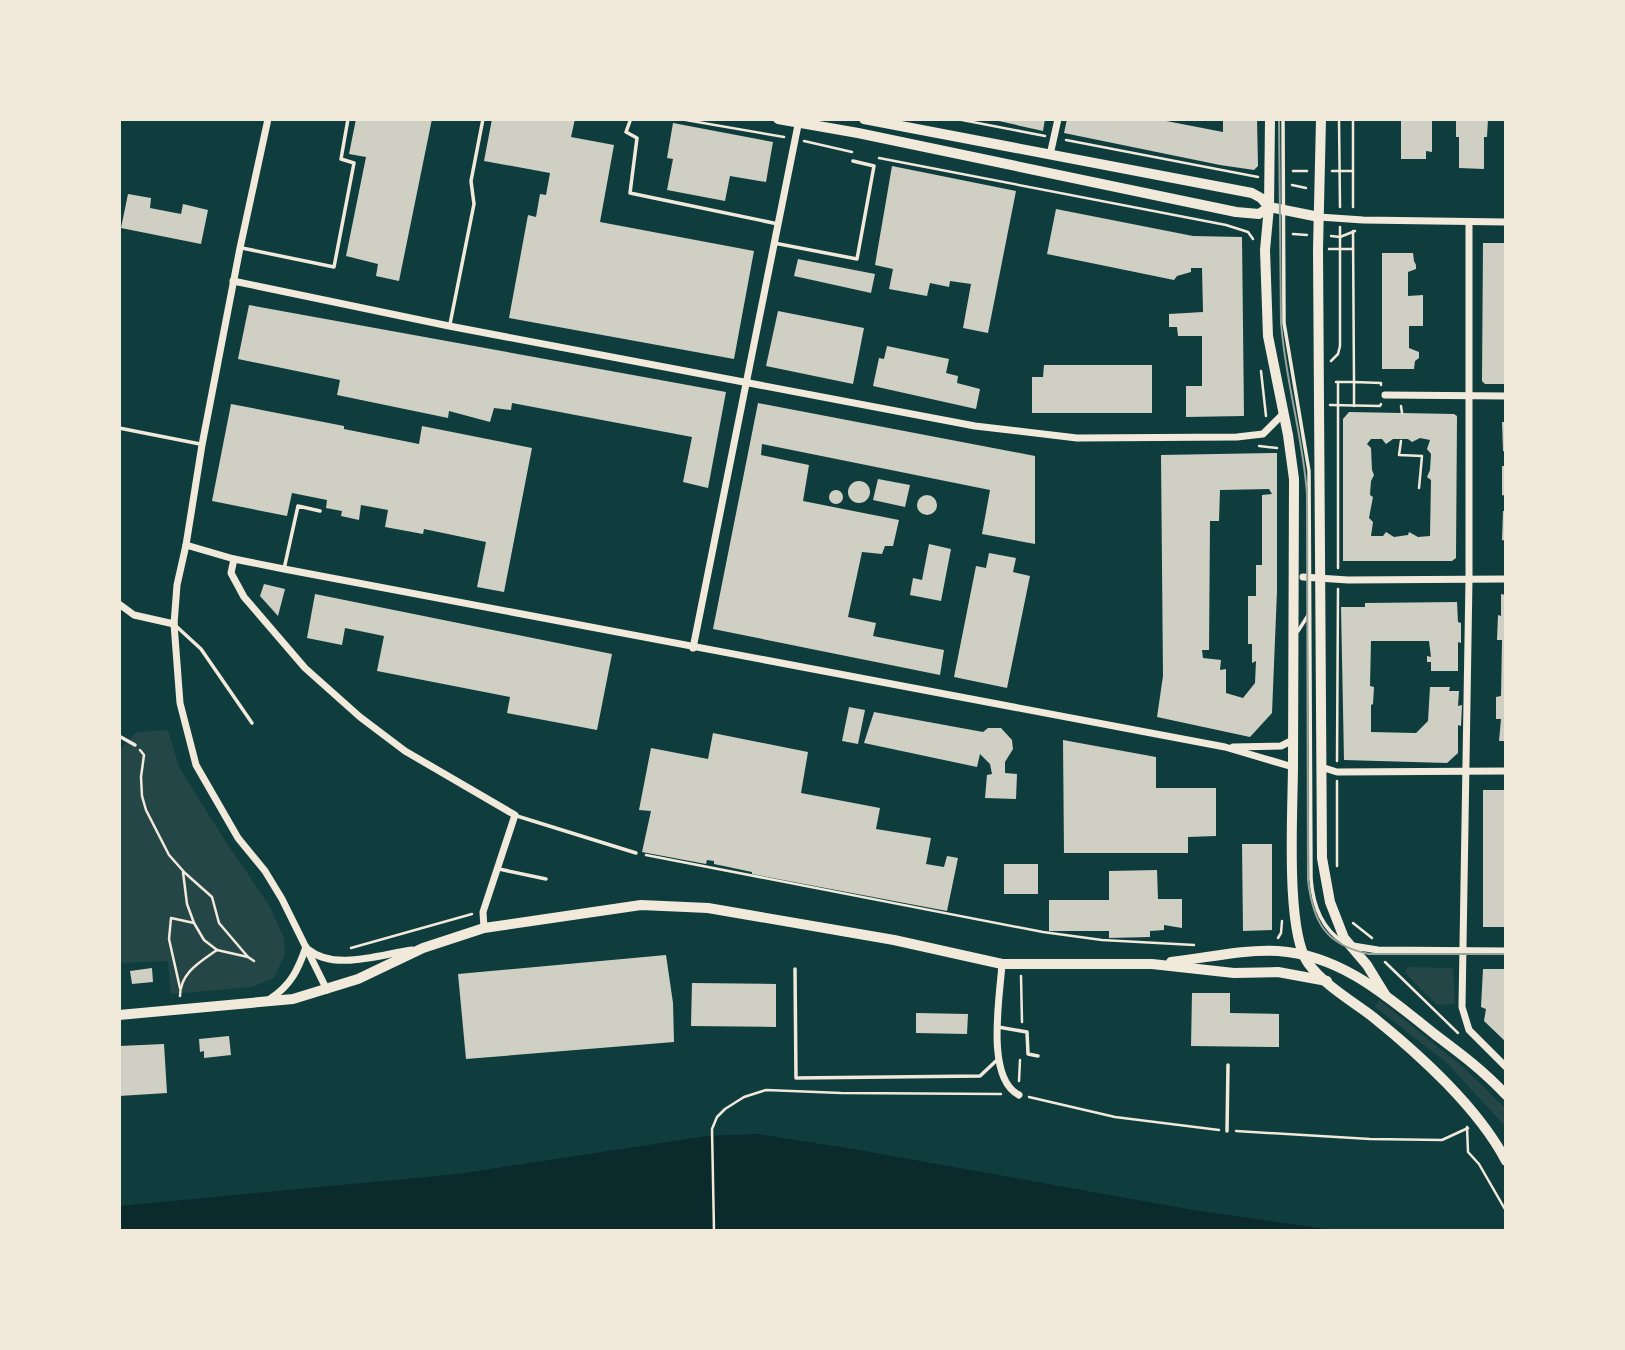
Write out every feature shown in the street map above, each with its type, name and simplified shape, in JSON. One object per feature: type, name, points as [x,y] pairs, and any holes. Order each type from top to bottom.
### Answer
[{"type":"main road","points":[[778,119],[799,121],[1248,214],[1259,214],[1269,207]]},
{"type":"main road","points":[[864,119],[1252,193],[1269,207],[1319,217]]},
{"type":"main road","points":[[1270,119],[1269,207],[1265,242],[1268,337],[1293,462],[1294,887],[1298,943],[1310,966],[1415,1053],[1471,1112],[1506,1161]]},
{"type":"main road","points":[[1321,119],[1311,578],[1325,877],[1335,918],[1348,944],[1367,965],[1387,996]]},
{"type":"main road","points":[[119,1015],[293,999],[358,979],[423,948],[484,928],[615,908],[684,905],[894,940],[1002,964],[1152,964],[1234,972],[1278,972],[1326,981]]},
{"type":"main road","points":[[1152,964],[1266,951],[1302,954],[1340,967],[1387,996],[1483,1072],[1506,1095]]},
{"type":"street","points":[[268,119],[202,444],[177,585],[174,624],[180,703],[196,765],[238,838],[265,871],[282,899],[327,990]]},
{"type":"street","points":[[1051,155],[1058,119]]},
{"type":"street","points":[[693,648],[799,121]]},
{"type":"street","points":[[1319,217],[1506,222]]},
{"type":"street","points":[[1469,222],[1469,579],[1462,1007],[1469,1030],[1506,1067]]},
{"type":"street","points":[[233,281],[449,326],[975,426],[1077,438],[1237,437],[1262,434],[1284,413]]},
{"type":"street","points":[[1385,395],[1506,396]]},
{"type":"street","points":[[1294,542],[1299,568],[1311,578],[1506,579]]},
{"type":"street","points":[[186,545],[234,559],[284,569],[1225,747],[1293,767]]},
{"type":"street","points":[[234,559],[232,573],[244,597],[305,668],[360,717],[405,751],[515,816],[482,912],[484,928]]},
{"type":"street","points":[[1293,591],[1311,578]]},
{"type":"street","points":[[119,604],[134,615],[174,624]]},
{"type":"street","points":[[1225,747],[1281,746],[1293,740]]},
{"type":"street","points":[[1321,768],[1337,772],[1506,771]]},
{"type":"street","points":[[1348,944],[1366,950],[1506,951]]},
{"type":"street","points":[[306,947],[322,958],[334,961],[423,948]]},
{"type":"street","points":[[262,1003],[289,985],[299,970],[306,947]]},
{"type":"street","points":[[1002,964],[998,1027],[1000,1073],[1018,1095]]},
{"type":"lane","points":[[240,248],[334,267],[354,163],[341,159],[348,119]]},
{"type":"lane","points":[[449,326],[474,204],[471,181],[483,119]]},
{"type":"lane","points":[[1283,119],[1286,343],[1309,471],[1312,893],[1324,924],[1348,944]]},
{"type":"lane","points":[[630,121],[625,132],[637,138],[630,193],[778,224]]},
{"type":"lane","points":[[774,243],[857,260],[874,166],[853,161]]},
{"type":"lane","points":[[119,428],[202,444]]},
{"type":"lane","points":[[284,569],[298,506],[320,511]]},
{"type":"lane","points":[[1293,638],[1311,613]]},
{"type":"lane","points":[[174,624],[201,649],[251,723]]},
{"type":"lane","points":[[119,736],[135,745]]},
{"type":"lane","points":[[515,816],[636,853]]},
{"type":"lane","points":[[497,869],[546,879]]},
{"type":"lane","points":[[795,969],[796,1077],[981,1076],[999,1059]]},
{"type":"lane","points":[[998,1027],[1027,1032],[1028,1054],[1038,1056]]},
{"type":"lane","points":[[1227,1131],[1228,1065]]},
{"type":"path","points":[[680,119],[794,139],[855,153]]},
{"type":"path","points":[[957,119],[1270,180]]},
{"type":"path","points":[[1339,119],[1340,219]]},
{"type":"path","points":[[1283,171],[1353,171],[1353,119]]},
{"type":"path","points":[[877,157],[1244,230]]},
{"type":"path","points":[[1283,183],[1340,195]]},
{"type":"path","points":[[1284,234],[1340,237]]},
{"type":"path","points":[[1353,249],[1354,406]]},
{"type":"path","points":[[1336,873],[1338,382],[1381,383],[1385,395],[1380,406],[1338,406]]},
{"type":"path","points":[[1401,442],[1399,455],[1422,456],[1419,488]]},
{"type":"path","points":[[135,745],[144,755],[141,777],[146,810],[169,855],[183,872],[212,897],[219,923],[254,961]]},
{"type":"path","points":[[636,853],[1043,932],[1102,940],[1197,945]]},
{"type":"path","points":[[183,872],[187,904],[204,940],[217,950],[248,957]]},
{"type":"path","points":[[180,997],[169,939],[171,918],[194,923]]},
{"type":"path","points":[[1350,920],[1372,937],[1385,962],[1462,1036]]},
{"type":"path","points":[[180,988],[191,968],[217,950]]},
{"type":"path","points":[[714,1231],[712,1129],[717,1117],[725,1109],[744,1097],[766,1090],[1018,1095],[1115,1117],[1227,1131],[1370,1139],[1442,1140],[1468,1128]]},
{"type":"path","points":[[1468,1152],[1479,1164],[1506,1211]]},
{"type":"shaded area","points":[[168,730],[179,767],[270,907],[284,938],[285,954],[274,978],[252,987],[171,994],[168,961],[119,963],[119,750],[137,732]]},
{"type":"shaded area","points":[[1407,967],[1453,968],[1455,1004],[1437,1005],[1405,973]]},
{"type":"shaded area","points":[[1379,1000],[1463,1067],[1506,1109],[1506,1127],[1446,1062],[1375,1007]]},
{"type":"shaded area","points":[[758,1134],[1193,1210],[1339,1231],[119,1231],[119,1206],[458,1174],[707,1136]]},
{"type":"building","points":[[356,119],[432,119],[399,281],[376,276],[378,264],[346,256],[366,157],[349,154]]},
{"type":"building","points":[[492,119],[575,119],[571,137],[614,145],[600,222],[754,251],[734,359],[509,318],[528,215],[536,217],[540,194],[546,195],[550,173],[484,161]]},
{"type":"building","points":[[990,119],[1045,119],[1043,131]]},
{"type":"building","points":[[1067,119],[1156,119],[1223,132],[1223,119],[1257,119],[1258,166],[1254,170],[1220,165],[1064,133]]},
{"type":"building","points":[[1401,119],[1432,119],[1432,152],[1426,151],[1426,159],[1401,159]]},
{"type":"building","points":[[1456,119],[1488,119],[1487,137],[1484,137],[1484,169],[1459,168]]},
{"type":"building","points":[[673,123],[773,142],[766,182],[730,176],[725,201],[667,190],[673,159],[667,158]]},
{"type":"building","points":[[892,166],[1016,191],[988,333],[963,328],[971,284],[950,281],[949,287],[930,283],[927,296],[889,289],[893,269],[875,265]]},
{"type":"building","points":[[128,194],[151,198],[150,208],[181,214],[183,204],[208,210],[201,244],[121,228]]},
{"type":"building","points":[[1056,209],[1193,236],[1242,237],[1244,416],[1186,417],[1186,386],[1202,386],[1202,336],[1178,336],[1177,327],[1169,327],[1169,314],[1203,312],[1202,268],[1191,268],[1191,272],[1177,276],[1174,280],[1047,254]]},
{"type":"building","points":[[1483,243],[1506,243],[1506,384],[1485,384],[1482,381]]},
{"type":"building","points":[[1382,253],[1413,253],[1416,269],[1408,272],[1408,296],[1423,295],[1423,326],[1409,326],[1409,348],[1419,352],[1414,369],[1382,369]]},
{"type":"building","points":[[798,259],[875,274],[871,293],[794,276]]},
{"type":"building","points":[[249,305],[726,392],[708,488],[683,482],[692,437],[512,403],[511,410],[494,408],[490,422],[449,411],[448,418],[337,395],[340,380],[238,359]]},
{"type":"building","points":[[778,311],[864,328],[853,384],[766,366]]},
{"type":"building","points":[[887,346],[949,359],[946,373],[958,376],[957,383],[980,389],[976,409],[873,386],[879,358],[884,359]]},
{"type":"building","points":[[1044,365],[1152,365],[1152,413],[1032,413],[1032,377],[1043,377]]},
{"type":"building","points":[[758,403],[1035,456],[1035,544],[982,534],[990,490],[762,444],[761,455],[809,465],[803,501],[899,520],[893,546],[885,546],[882,554],[862,552],[848,617],[876,623],[873,636],[944,650],[940,675],[713,629]]},
{"type":"building","points":[[231,404],[419,444],[422,426],[532,448],[504,592],[477,587],[486,542],[424,529],[423,534],[385,527],[388,510],[361,505],[359,520],[341,516],[342,511],[326,508],[327,500],[292,493],[287,516],[212,501]]},
{"type":"building","points":[[1349,412],[1457,416],[1456,558],[1452,561],[1343,561],[1343,419]],"holes":[[[1420,438],[1430,440],[1427,449],[1431,454],[1427,477],[1431,480],[1430,536],[1418,537],[1409,532],[1408,535],[1394,537],[1386,532],[1383,536],[1371,536],[1373,522],[1369,518],[1373,497],[1370,495],[1374,475],[1371,448],[1367,444],[1371,439],[1382,439],[1386,444],[1393,439],[1408,439],[1412,442]]]},
{"type":"building","points":[[1502,422],[1506,422],[1506,452],[1503,451]]},
{"type":"building","points":[[1277,453],[1277,591],[1272,713],[1250,737],[1157,717],[1163,676],[1161,455]],"holes":[[[1269,489],[1272,494],[1262,495],[1262,565],[1256,565],[1256,596],[1248,596],[1248,644],[1252,644],[1252,663],[1256,661],[1255,683],[1243,698],[1226,693],[1226,669],[1220,670],[1221,660],[1203,658],[1202,650],[1209,650],[1210,521],[1219,521],[1220,490]]]},
{"type":"building","points":[[1502,466],[1506,466],[1506,496],[1502,495]]},
{"type":"building","points":[[878,479],[910,485],[905,507],[873,500]]},
{"type":"building","points":[[859,481],[867,484],[870,492],[867,500],[859,503],[851,500],[848,492],[851,484]]},
{"type":"building","points":[[836,490],[841,492],[841,502],[836,504],[831,502],[829,497],[831,492]]},
{"type":"building","points":[[927,495],[934,498],[937,505],[934,512],[927,515],[920,512],[917,505],[920,498]]},
{"type":"building","points":[[1503,511],[1506,511],[1506,541],[1502,540]]},
{"type":"building","points":[[929,544],[951,549],[941,601],[910,595],[913,578],[922,580]]},
{"type":"building","points":[[989,553],[1016,558],[1013,572],[1030,576],[1007,688],[954,677],[976,566],[986,568]]},
{"type":"building","points":[[264,584],[285,589],[278,616],[260,596]]},
{"type":"building","points":[[315,594],[612,654],[597,730],[507,713],[510,697],[377,671],[384,636],[345,628],[342,645],[307,638]]},
{"type":"building","points":[[1501,594],[1506,595],[1506,741],[1499,741],[1501,719],[1496,719],[1496,697],[1501,696],[1502,640],[1497,640]]},
{"type":"building","points":[[1457,602],[1458,622],[1461,623],[1458,671],[1431,671],[1431,662],[1427,662],[1427,656],[1431,657],[1429,641],[1371,641],[1370,686],[1374,687],[1371,732],[1416,733],[1428,721],[1430,687],[1450,687],[1449,691],[1459,691],[1458,706],[1462,705],[1461,726],[1458,725],[1458,753],[1447,763],[1344,760],[1341,607],[1365,607],[1365,603]]},
{"type":"building","points":[[849,707],[865,710],[858,744],[842,741]]},
{"type":"building","points":[[874,712],[983,732],[988,728],[1001,728],[1012,740],[1013,749],[1005,762],[1005,773],[1017,774],[1016,799],[985,798],[987,775],[992,774],[990,764],[980,754],[977,767],[864,743]]},
{"type":"building","points":[[713,733],[808,752],[801,793],[880,808],[876,829],[931,838],[926,864],[944,867],[947,856],[958,858],[947,911],[752,874],[714,864],[714,861],[707,860],[706,864],[642,852],[651,811],[639,810],[651,748],[708,759]]},
{"type":"building","points":[[1063,740],[1156,757],[1156,788],[1216,788],[1216,836],[1188,837],[1188,853],[1064,853]]},
{"type":"building","points":[[1483,790],[1506,790],[1506,927],[1483,927]]},
{"type":"building","points":[[1242,844],[1272,844],[1272,930],[1243,931]]},
{"type":"building","points":[[1004,864],[1038,864],[1038,894],[1004,894]]},
{"type":"building","points":[[1157,870],[1158,899],[1182,899],[1182,928],[1164,925],[1164,930],[1150,931],[1150,937],[1109,938],[1109,931],[1049,931],[1049,900],[1109,900],[1109,871]]},
{"type":"building","points":[[666,955],[673,1003],[674,1042],[466,1059],[458,974]]},
{"type":"building","points":[[152,968],[153,982],[132,984],[130,971]]},
{"type":"building","points":[[1483,969],[1506,969],[1506,1042],[1484,1021],[1486,1009],[1481,1007]]},
{"type":"building","points":[[692,983],[776,984],[776,1027],[691,1026]]},
{"type":"building","points":[[1192,993],[1230,993],[1230,1013],[1279,1014],[1279,1047],[1191,1046]]},
{"type":"building","points":[[916,1013],[968,1014],[967,1034],[916,1033]]},
{"type":"building","points":[[229,1036],[231,1055],[204,1058],[204,1051],[200,1052],[199,1039]]},
{"type":"building","points":[[164,1044],[167,1093],[119,1096],[119,1046]]},
{"type":"tram line","points":[[1279,119],[1281,322],[1307,494],[1310,895],[1324,930],[1342,945],[1354,950],[1369,954],[1506,954]]}]
